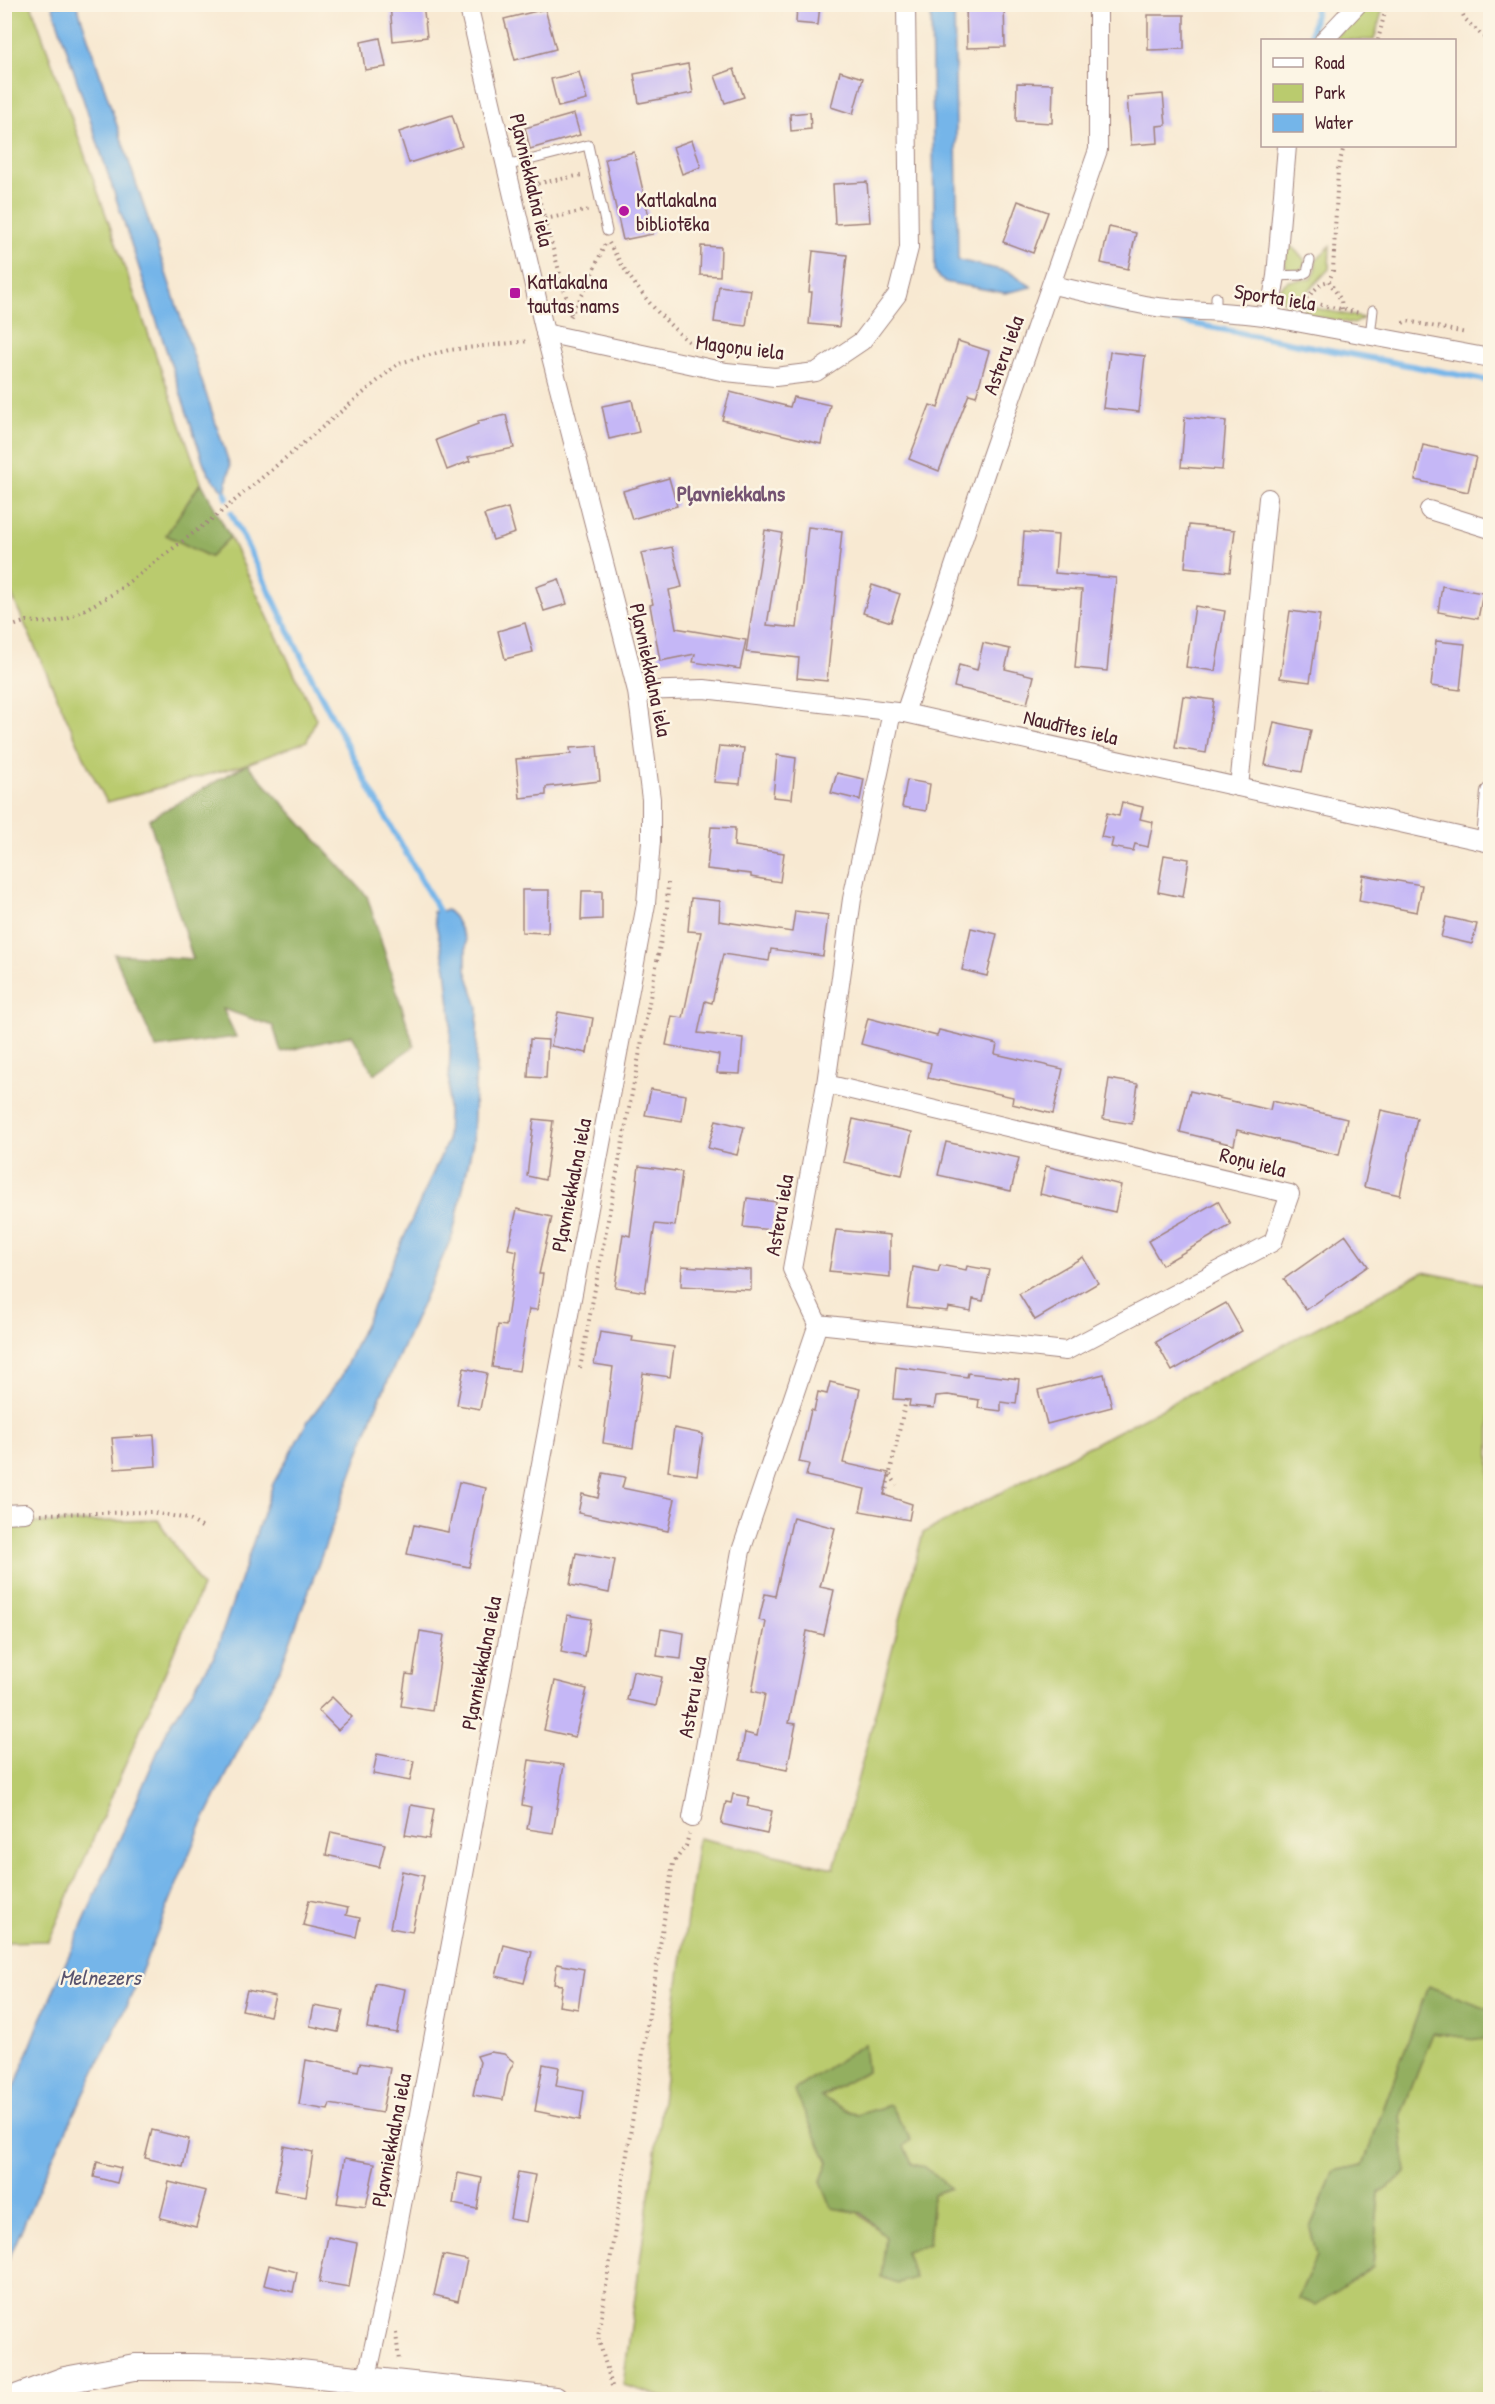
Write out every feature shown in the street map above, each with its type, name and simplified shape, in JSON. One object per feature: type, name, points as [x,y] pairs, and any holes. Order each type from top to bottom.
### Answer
[{"type":"main road","points":[[11,2400],[65,2380],[135,2367],[253,2368],[364,2389],[555,2400]]},
{"type":"street","name":"Pļavniekkalna iela","points":[[364,2389],[386,2290],[646,904],[651,841],[651,799],[637,691],[468,4]]},
{"type":"street","name":"Magoņu iela","points":[[549,336],[726,372],[775,377],[816,372],[862,341],[897,295],[909,248],[906,4]]},
{"type":"street","name":"Asteru iela","points":[[692,1818],[741,1551],[818,1324],[792,1269],[826,1084],[852,899],[899,713],[1098,150],[1098,4]]},
{"type":"street","points":[[1325,39],[1358,4]]},
{"type":"street","points":[[1269,317],[1276,276],[1287,147]]},
{"type":"street","name":"Sporta iela","points":[[1052,285],[1155,306],[1216,304],[1269,317],[1491,358]]},
{"type":"street","points":[[1239,787],[1268,498]]},
{"type":"street","points":[[1430,510],[1491,529]]},
{"type":"street","name":"Naudītes iela","points":[[637,691],[704,689],[899,713],[1488,842]]},
{"type":"street","points":[[1488,842],[1491,792]]},
{"type":"street","name":"Roņu iela","points":[[818,1324],[1066,1351],[1274,1242],[1290,1194],[826,1084]]},
{"type":"street","points":[[4,1514],[25,1514]]},
{"type":"lane","points":[[506,166],[588,146],[607,231]]},
{"type":"lane","points":[[1276,276],[1301,275],[1307,272],[1310,260]]},
{"type":"lane","points":[[1370,336],[1373,310]]},
{"type":"path","points":[[1378,39],[1387,4]]},
{"type":"path","points":[[1458,4],[1465,19],[1491,43]]},
{"type":"path","points":[[1296,322],[1297,312],[1303,301],[1322,283],[1329,280],[1333,271],[1338,169],[1344,147]]},
{"type":"path","points":[[571,314],[535,184],[594,172]]},
{"type":"path","points":[[544,219],[602,207]]},
{"type":"path","points":[[4,629],[27,621],[49,622],[69,618],[113,594],[221,512],[399,363],[449,350],[549,336],[571,314],[607,239],[625,272],[642,295],[686,339],[726,372]]},
{"type":"path","points":[[1329,280],[1341,300],[1342,309]]},
{"type":"path","points":[[885,1495],[906,1400]]},
{"type":"path","points":[[890,1474],[897,1485]]},
{"type":"path","points":[[25,1514],[85,1515],[151,1512],[188,1519],[205,1529]]},
{"type":"path","points":[[612,2386],[598,2337],[673,1863],[686,1846],[692,1818]]},
{"type":"green space","points":[[31,4],[201,482],[166,535],[210,557],[230,537],[316,719],[307,741],[247,764],[107,802],[89,768],[5,580],[4,5]]},
{"type":"green space","points":[[1370,5],[1384,5],[1374,39],[1332,39]]},
{"type":"green space","points":[[1288,246],[1291,246],[1304,259],[1305,265],[1298,271],[1289,270],[1285,265]]},
{"type":"green space","points":[[1330,246],[1329,269],[1298,302],[1293,311],[1283,301],[1280,288],[1288,281],[1311,279],[1316,270],[1316,261]]},
{"type":"green space","points":[[1306,306],[1363,318],[1354,324],[1300,313]]},
{"type":"green space","points":[[201,482],[230,537],[210,557],[166,535]]},
{"type":"green space","points":[[247,764],[367,896],[414,1046],[374,1074],[352,1035],[281,1052],[273,1026],[223,1009],[236,1037],[156,1048],[114,954],[193,959],[149,819]]},
{"type":"green space","points":[[1423,1272],[1490,1285],[1490,2009],[1428,1987],[1363,2165],[1334,2171],[1310,2228],[1317,2255],[1298,2298],[1373,2266],[1379,2193],[1406,2173],[1400,2117],[1433,2033],[1483,2039],[1490,2036],[1490,2399],[673,2400],[623,2385],[698,1838],[834,1868],[923,1533]],"holes":[[[864,2045],[867,2071],[820,2097],[857,2115],[904,2146],[912,2165],[950,2188],[933,2194],[929,2244],[905,2251],[915,2278],[886,2237],[821,2181],[828,2162],[795,2090]]]},
{"type":"green space","points":[[158,1520],[202,1587],[49,1941],[5,1942],[5,1524]]},
{"type":"green space","points":[[1428,1986],[1490,2009],[1490,2036],[1483,2040],[1433,2033],[1400,2117],[1406,2173],[1379,2193],[1373,2266],[1316,2305],[1298,2298],[1317,2255],[1310,2228],[1334,2171],[1363,2165]]},
{"type":"green space","points":[[864,2044],[867,2071],[821,2097],[857,2115],[890,2105],[911,2140],[904,2146],[912,2164],[925,2167],[950,2188],[933,2194],[929,2244],[905,2251],[915,2278],[898,2283],[881,2277],[886,2237],[861,2213],[832,2208],[821,2181],[828,2162],[794,2090]]},
{"type":"water","points":[[52,5],[77,5],[230,466],[225,493],[208,473],[203,461]]},
{"type":"water","points":[[931,5],[954,5],[958,260],[1009,272],[1032,287],[1005,293],[945,282],[935,271]]},
{"type":"water","name":"Melnezers","points":[[447,910],[454,917],[466,940],[466,970],[478,1007],[473,1142],[453,1234],[374,1412],[282,1664],[199,1830],[133,1992],[46,2172],[5,2268],[5,2112],[39,2024],[168,1728],[214,1657],[273,1484],[308,1421],[341,1377],[447,1142],[451,1016],[446,968],[433,912]]},
{"type":"building","points":[[390,4],[423,4],[427,37],[393,41]]},
{"type":"building","points":[[797,4],[820,4],[818,25],[796,23]]},
{"type":"building","points":[[966,4],[1004,4],[1005,47],[967,48]]},
{"type":"building","points":[[545,9],[556,49],[515,60],[504,19]]},
{"type":"building","points":[[1148,15],[1184,15],[1184,49],[1148,50]]},
{"type":"building","points":[[380,38],[386,67],[365,70],[361,42]]},
{"type":"building","points":[[688,64],[693,93],[639,103],[634,74]]},
{"type":"building","points":[[734,69],[744,97],[725,103],[715,76]]},
{"type":"building","points":[[840,71],[863,78],[853,114],[831,107]]},
{"type":"building","points":[[579,72],[587,100],[558,107],[551,79]]},
{"type":"building","points":[[1017,83],[1053,84],[1052,123],[1016,121]]},
{"type":"building","points":[[1163,94],[1166,125],[1157,126],[1158,143],[1131,145],[1127,97]]},
{"type":"building","points":[[810,112],[811,129],[791,131],[790,114]]},
{"type":"building","points":[[574,114],[580,135],[530,149],[525,128]]},
{"type":"building","points":[[452,115],[462,146],[409,163],[399,132]]},
{"type":"building","points":[[692,140],[701,167],[682,174],[673,147]]},
{"type":"building","name":"Katlakalna tautas nams","points":[[634,152],[653,234],[623,240],[605,159]]},
{"type":"building","points":[[867,182],[870,222],[835,224],[833,184]]},
{"type":"building","points":[[1018,201],[1048,212],[1033,253],[1003,242]]},
{"type":"building","points":[[1109,227],[1136,233],[1128,269],[1101,263]]},
{"type":"building","points":[[701,246],[721,247],[720,276],[700,275]]},
{"type":"building","points":[[813,251],[847,255],[839,327],[809,324]]},
{"type":"building","points":[[719,286],[751,290],[746,326],[714,322]]},
{"type":"building","points":[[958,341],[989,351],[976,396],[969,394],[939,471],[909,459],[930,405],[938,408]]},
{"type":"building","points":[[1110,352],[1145,356],[1139,412],[1103,408]]},
{"type":"building","points":[[730,392],[790,407],[793,397],[830,405],[821,444],[722,420]]},
{"type":"building","points":[[632,400],[639,432],[609,439],[602,406]]},
{"type":"building","points":[[506,415],[514,448],[468,457],[470,461],[447,470],[436,440],[478,424],[478,421]]},
{"type":"building","points":[[1185,417],[1226,421],[1222,470],[1181,467]]},
{"type":"building","points":[[1423,445],[1476,457],[1468,492],[1415,480]]},
{"type":"building","points":[[669,478],[677,506],[632,519],[623,491]]},
{"type":"building","points":[[508,508],[515,533],[493,540],[484,515]]},
{"type":"building","points":[[1189,525],[1235,530],[1230,572],[1185,567]]},
{"type":"building","points":[[808,527],[842,531],[827,681],[797,678],[799,658],[746,652],[765,530],[782,533],[767,625],[797,628]]},
{"type":"building","points":[[1024,532],[1058,535],[1055,573],[1116,578],[1107,671],[1075,668],[1082,590],[1020,586]]},
{"type":"building","points":[[672,547],[682,587],[669,590],[676,628],[746,640],[740,669],[693,662],[695,654],[660,661],[650,605],[653,604],[641,553]]},
{"type":"building","points":[[559,579],[567,604],[544,611],[536,587]]},
{"type":"building","points":[[872,585],[900,594],[891,622],[863,613]]},
{"type":"building","points":[[1442,586],[1483,593],[1478,619],[1438,612]]},
{"type":"building","points":[[1195,606],[1225,611],[1215,671],[1186,667]]},
{"type":"building","points":[[1290,611],[1320,615],[1310,682],[1280,678]]},
{"type":"building","points":[[525,623],[533,652],[505,659],[498,631]]},
{"type":"building","points":[[1436,641],[1465,644],[1460,690],[1431,686]]},
{"type":"building","points":[[983,643],[1010,649],[1005,669],[1034,676],[1027,704],[954,687],[959,665],[977,670]]},
{"type":"building","points":[[1183,696],[1214,700],[1206,753],[1175,748]]},
{"type":"building","points":[[1274,722],[1311,730],[1302,772],[1265,765]]},
{"type":"building","points":[[597,746],[600,781],[546,787],[546,795],[520,798],[516,759],[571,754],[570,748]]},
{"type":"building","points":[[719,746],[744,748],[740,784],[714,782]]},
{"type":"building","points":[[777,755],[796,758],[792,799],[773,797]]},
{"type":"building","points":[[837,773],[864,779],[860,800],[831,793]]},
{"type":"building","points":[[907,780],[930,784],[926,811],[902,807]]},
{"type":"building","points":[[1122,802],[1143,807],[1140,819],[1153,822],[1148,847],[1135,844],[1133,851],[1111,847],[1113,839],[1101,837],[1107,813],[1119,816]]},
{"type":"building","points":[[711,827],[735,828],[734,846],[784,853],[780,882],[751,877],[751,874],[707,869]]},
{"type":"building","points":[[1164,855],[1189,859],[1183,897],[1158,892]]},
{"type":"building","points":[[1363,875],[1422,885],[1417,912],[1359,901]]},
{"type":"building","points":[[522,890],[549,890],[548,933],[522,932]]},
{"type":"building","points":[[582,891],[602,891],[602,919],[581,920]]},
{"type":"building","points":[[691,898],[720,901],[719,921],[792,932],[795,911],[828,915],[823,956],[771,949],[769,961],[723,954],[712,1003],[705,1001],[698,1033],[743,1038],[740,1074],[717,1073],[719,1055],[666,1045],[672,1016],[683,1018],[701,932],[688,931]]},
{"type":"building","points":[[1446,917],[1477,924],[1472,944],[1441,937]]},
{"type":"building","points":[[971,928],[997,934],[987,976],[962,970]]},
{"type":"building","points":[[558,1012],[593,1018],[587,1053],[551,1046]]},
{"type":"building","points":[[868,1018],[937,1036],[939,1030],[997,1044],[995,1054],[1063,1069],[1053,1114],[1012,1104],[1013,1097],[928,1078],[931,1063],[861,1044]]},
{"type":"building","points":[[530,1039],[548,1040],[546,1078],[528,1077]]},
{"type":"building","points":[[1109,1079],[1138,1084],[1132,1124],[1103,1119]]},
{"type":"building","points":[[651,1089],[686,1095],[682,1121],[645,1115]]},
{"type":"building","points":[[1190,1091],[1270,1110],[1272,1101],[1347,1119],[1339,1155],[1237,1130],[1234,1145],[1180,1132]]},
{"type":"building","points":[[1381,1110],[1417,1118],[1400,1195],[1364,1187]]},
{"type":"building","points":[[534,1119],[553,1121],[545,1180],[527,1176]]},
{"type":"building","points":[[853,1119],[912,1132],[902,1175],[843,1162]]},
{"type":"building","points":[[716,1120],[744,1127],[737,1155],[708,1148]]},
{"type":"building","points":[[946,1142],[1019,1158],[1011,1191],[938,1175]]},
{"type":"building","points":[[639,1166],[682,1172],[675,1226],[655,1224],[645,1292],[615,1287],[623,1234],[630,1236]]},
{"type":"building","points":[[1046,1166],[1121,1185],[1115,1212],[1040,1194]]},
{"type":"building","points":[[747,1198],[776,1202],[772,1230],[743,1227]]},
{"type":"building","points":[[1218,1201],[1231,1225],[1162,1265],[1148,1241]]},
{"type":"building","points":[[517,1209],[552,1217],[539,1274],[543,1274],[537,1310],[529,1309],[519,1371],[492,1367],[498,1325],[506,1326],[517,1251],[508,1249]]},
{"type":"building","points":[[836,1230],[890,1235],[890,1277],[829,1271]]},
{"type":"building","points":[[1346,1235],[1368,1266],[1306,1310],[1284,1279]]},
{"type":"building","points":[[1083,1257],[1098,1283],[1035,1320],[1019,1294]]},
{"type":"building","points":[[940,1265],[966,1270],[967,1266],[990,1270],[983,1301],[973,1299],[971,1311],[948,1307],[947,1311],[907,1307],[913,1267],[938,1272]]},
{"type":"building","points":[[682,1266],[751,1270],[751,1290],[681,1286]]},
{"type":"building","points":[[1226,1303],[1242,1331],[1172,1371],[1156,1342]]},
{"type":"building","points":[[600,1332],[633,1337],[632,1341],[674,1347],[670,1377],[643,1373],[633,1448],[603,1443],[613,1367],[594,1364]]},
{"type":"building","points":[[896,1367],[967,1377],[968,1373],[1019,1379],[1016,1404],[1001,1402],[1001,1411],[978,1408],[979,1400],[948,1395],[936,1396],[934,1408],[909,1406],[910,1400],[893,1399]]},
{"type":"building","points":[[464,1368],[487,1373],[480,1409],[457,1405]]},
{"type":"building","points":[[1104,1374],[1112,1407],[1047,1424],[1038,1390]]},
{"type":"building","points":[[830,1382],[860,1389],[843,1463],[889,1473],[884,1495],[912,1504],[909,1520],[860,1511],[865,1489],[806,1476],[809,1464],[799,1462],[811,1410],[814,1411],[818,1392],[827,1394]]},
{"type":"building","points":[[674,1428],[703,1434],[697,1475],[668,1471]]},
{"type":"building","points":[[154,1435],[156,1466],[115,1469],[112,1438]]},
{"type":"building","points":[[603,1473],[625,1477],[622,1488],[675,1499],[668,1531],[578,1513],[582,1494],[598,1498]]},
{"type":"building","points":[[459,1482],[486,1488],[469,1567],[407,1554],[414,1525],[448,1532]]},
{"type":"building","points":[[793,1517],[835,1528],[820,1587],[834,1590],[824,1635],[807,1631],[789,1723],[796,1724],[787,1770],[740,1760],[745,1733],[757,1736],[765,1694],[752,1691],[766,1622],[759,1620],[765,1594],[775,1596]]},
{"type":"building","points":[[576,1553],[615,1560],[609,1593],[570,1585]]},
{"type":"building","points":[[567,1615],[591,1619],[585,1657],[561,1652]]},
{"type":"building","points":[[661,1629],[684,1633],[681,1659],[657,1656]]},
{"type":"building","points":[[420,1631],[444,1635],[432,1711],[401,1706],[406,1674],[413,1675]]},
{"type":"building","points":[[633,1671],[662,1677],[656,1706],[627,1700]]},
{"type":"building","points":[[555,1681],[587,1689],[575,1737],[544,1730]]},
{"type":"building","points":[[332,1697],[352,1717],[338,1730],[318,1710]]},
{"type":"building","points":[[377,1754],[414,1761],[410,1781],[373,1774]]},
{"type":"building","points":[[529,1760],[564,1765],[553,1833],[527,1829],[531,1807],[522,1805]]},
{"type":"building","points":[[733,1794],[749,1797],[747,1806],[772,1811],[767,1834],[721,1824],[726,1802],[731,1803]]},
{"type":"building","points":[[411,1805],[434,1809],[429,1839],[405,1835]]},
{"type":"building","points":[[331,1832],[385,1844],[379,1867],[326,1855]]},
{"type":"building","points":[[402,1871],[424,1876],[412,1932],[390,1928]]},
{"type":"building","points":[[309,1900],[348,1908],[346,1915],[360,1918],[356,1937],[303,1925]]},
{"type":"building","points":[[504,1945],[532,1952],[524,1983],[496,1976]]},
{"type":"building","points":[[557,1964],[584,1969],[578,2009],[559,2006],[562,1985],[554,1984]]},
{"type":"building","points":[[375,1983],[405,1989],[397,2033],[367,2028]]},
{"type":"building","points":[[247,1990],[275,1996],[270,2016],[242,2010]]},
{"type":"building","points":[[314,2006],[343,2011],[338,2032],[310,2026]]},
{"type":"building","points":[[490,2052],[504,2054],[514,2062],[508,2074],[503,2100],[473,2095],[480,2062],[477,2056]]},
{"type":"building","points":[[306,2060],[358,2071],[360,2063],[390,2068],[382,2113],[330,2104],[328,2110],[299,2105]]},
{"type":"building","points":[[543,2064],[559,2067],[556,2086],[584,2091],[580,2120],[535,2111]]},
{"type":"building","points":[[152,2130],[189,2139],[183,2167],[145,2158]]},
{"type":"building","points":[[284,2146],[313,2152],[306,2196],[275,2191]]},
{"type":"building","points":[[345,2158],[375,2163],[366,2207],[337,2203]]},
{"type":"building","points":[[97,2162],[121,2168],[117,2183],[94,2177]]},
{"type":"building","points":[[518,2172],[535,2175],[526,2222],[510,2219]]},
{"type":"building","points":[[458,2173],[482,2178],[477,2209],[453,2204]]},
{"type":"building","points":[[169,2182],[206,2191],[196,2227],[160,2218]]},
{"type":"building","points":[[328,2237],[357,2243],[349,2287],[319,2282]]},
{"type":"building","points":[[443,2255],[467,2260],[458,2301],[434,2295]]},
{"type":"building","points":[[269,2265],[297,2272],[293,2292],[264,2285]]},
{"type":"waterway","points":[[1310,39],[1317,4]]},
{"type":"waterway","points":[[1106,307],[1490,381]]},
{"type":"waterway","points":[[225,493],[227,498]]},
{"type":"waterway","points":[[231,513],[315,684],[371,791],[439,911]]},
{"type":"place","name":"Katlakalna bibliotēka","points":[[624,211]]},
{"type":"place","name":"Katlakalna tautas nams","points":[[515,293]]},
{"type":"district","name":"Pļavniekkalns","points":[[731,493]]}]
